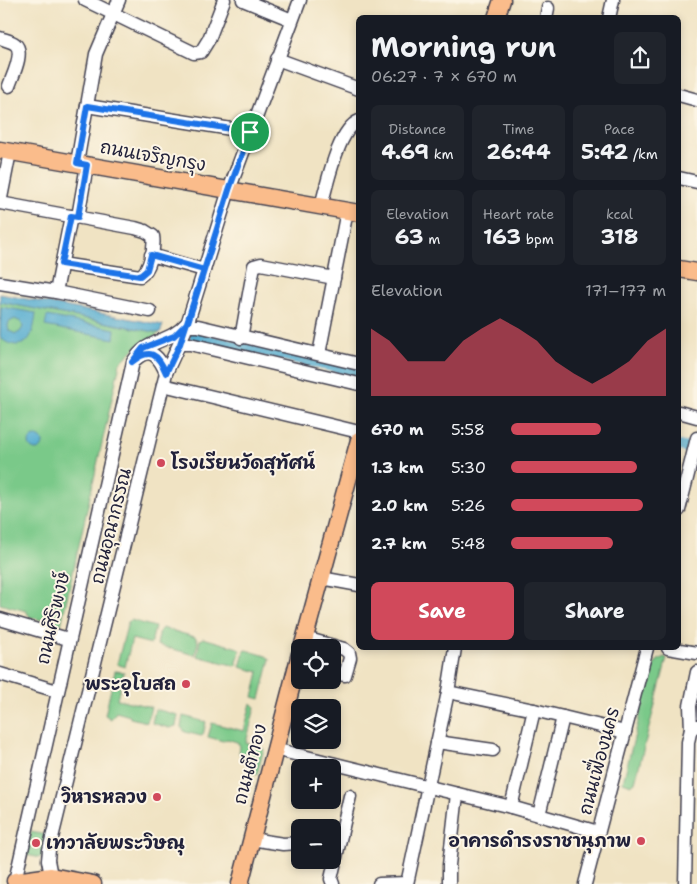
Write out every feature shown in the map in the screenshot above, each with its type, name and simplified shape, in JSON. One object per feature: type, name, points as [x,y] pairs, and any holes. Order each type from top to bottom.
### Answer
[{"type":"main road","points":[[497,15],[502,0]]},
{"type":"main road","name":"ถนนเจริญกรุง","points":[[5,151],[353,212]]},
{"type":"main road","points":[[681,269],[697,272]]},
{"type":"main road","name":"ถนนตีทอง","points":[[305,639],[356,451]]},
{"type":"main road","name":"ถนนตีทอง","points":[[240,884],[291,689]]},
{"type":"main road","points":[[16,883],[50,876],[80,883]]},
{"type":"street","points":[[86,0],[194,53],[201,52],[209,38],[224,0]]},
{"type":"street","points":[[56,292],[61,264],[74,217],[82,164],[87,106],[96,54],[119,0]]},
{"type":"street","points":[[243,0],[292,20]]},
{"type":"street","name":"ถนนอุณากรรณ","points":[[50,876],[49,850],[165,379],[188,324],[229,190],[300,0]]},
{"type":"street","points":[[610,15],[613,0]]},
{"type":"street","points":[[0,38],[16,44],[19,49],[19,56],[9,86]]},
{"type":"street","points":[[277,59],[356,88]]},
{"type":"street","points":[[681,96],[697,100]]},
{"type":"street","points":[[87,106],[250,132]]},
{"type":"street","points":[[321,206],[341,139],[355,123]]},
{"type":"street","points":[[5,151],[0,203],[145,231],[153,236],[154,241],[147,270],[140,276],[61,264]]},
{"type":"street","points":[[681,178],[697,182]]},
{"type":"street","points":[[320,354],[334,278],[353,212]]},
{"type":"street","points":[[151,255],[204,270]]},
{"type":"street","points":[[241,338],[253,268],[256,264],[334,278]]},
{"type":"street","points":[[0,283],[150,311]]},
{"type":"street","points":[[132,362],[143,348],[174,336],[188,324],[241,338],[356,363]]},
{"type":"street","points":[[180,344],[190,344],[356,383]]},
{"type":"street","points":[[132,362],[140,355],[156,355],[160,359],[165,379],[356,431]]},
{"type":"street","name":"ถนนศิริพงษ์","points":[[16,883],[68,639],[110,467],[132,362]]},
{"type":"street","points":[[681,413],[697,417]]},
{"type":"street","points":[[681,502],[695,445]]},
{"type":"street","points":[[321,578],[356,584]]},
{"type":"street","points":[[0,619],[68,639]]},
{"type":"street","points":[[341,650],[349,653],[350,658],[345,675],[341,674]]},
{"type":"street","points":[[379,884],[407,884],[448,692],[455,650]]},
{"type":"street","name":"ถนนเฟื่องนคร","points":[[585,884],[646,650]]},
{"type":"street","points":[[681,650],[697,652]]},
{"type":"street","points":[[685,884],[688,742],[694,728],[690,706],[697,672]]},
{"type":"street","points":[[0,674],[57,690]]},
{"type":"street","points":[[448,692],[625,732]]},
{"type":"street","points":[[511,807],[534,710]]},
{"type":"street","points":[[539,815],[563,717]]},
{"type":"street","points":[[437,742],[493,750]]},
{"type":"street","points":[[274,749],[427,788],[511,807],[598,832]]},
{"type":"street","points":[[449,884],[449,865],[457,794]]},
{"type":"street","points":[[333,884],[331,880],[350,796]]},
{"type":"street","points":[[251,838],[291,844]]},
{"type":"green space","points":[[0,302],[160,333],[136,347],[120,363],[61,625],[30,617],[26,611],[0,604]]},
{"type":"green space","points":[[131,620],[155,627],[151,644],[132,639],[125,667],[117,664],[128,622]]},
{"type":"green space","points":[[162,628],[195,637],[198,641],[195,655],[157,645]]},
{"type":"green space","points":[[203,638],[238,648],[240,651],[236,666],[197,656],[200,640]]},
{"type":"green space","points":[[246,650],[270,659],[260,699],[253,697],[259,672],[240,667]]},
{"type":"green space","points":[[664,657],[667,658],[635,782],[631,785],[623,782],[651,670],[658,660]]},
{"type":"green space","points":[[115,671],[124,672],[117,699],[151,707],[147,722],[116,712],[111,719],[105,715]]},
{"type":"green space","points":[[251,703],[255,707],[246,743],[264,749],[257,774],[254,773],[250,760],[239,753],[240,746],[237,742],[208,737],[212,723],[244,731]]},
{"type":"green space","points":[[155,709],[178,715],[176,726],[169,728],[152,723]]},
{"type":"green space","points":[[183,716],[206,722],[203,735],[185,732],[181,727]]},
{"type":"green space","points":[[31,832],[47,835],[41,858],[26,855]]},
{"type":"water","points":[[0,294],[163,325],[160,333],[0,302]]},
{"type":"water","points":[[1,307],[36,313],[34,325],[27,341],[20,345],[15,345],[0,337]],"holes":[[[15,319],[21,322],[23,327],[20,332],[16,334],[9,331],[9,322]]]},
{"type":"water","points":[[47,316],[115,329],[114,339],[45,326]]},
{"type":"water","points":[[36,436],[41,438],[43,443],[41,448],[36,450],[31,448],[29,443],[31,438]]},
{"type":"waterway","points":[[194,336],[356,372]]},
{"type":"waterway","points":[[681,446],[697,450]]},
{"type":"place","name":"โรงเรียนวัดสุทัศน์","points":[[161,463]]},
{"type":"place","name":"พระอุโบสถ","points":[[186,684]]},
{"type":"place","name":"วิหารหลวง","points":[[157,797]]},
{"type":"place","name":"อาคารดำรงราชานุภาพ","points":[[641,841]]},
{"type":"place","name":"เทวาลัยพระวิษณุ","points":[[36,843]]},
{"type":"route","points":[[250,132],[87,106],[77,163],[87,165],[78,217],[71,216],[61,264],[140,276],[147,270],[151,255],[204,270],[188,322],[180,344],[166,373],[160,359],[156,355],[140,355],[132,362],[143,348],[174,336],[188,322],[229,190],[250,132]]}]
